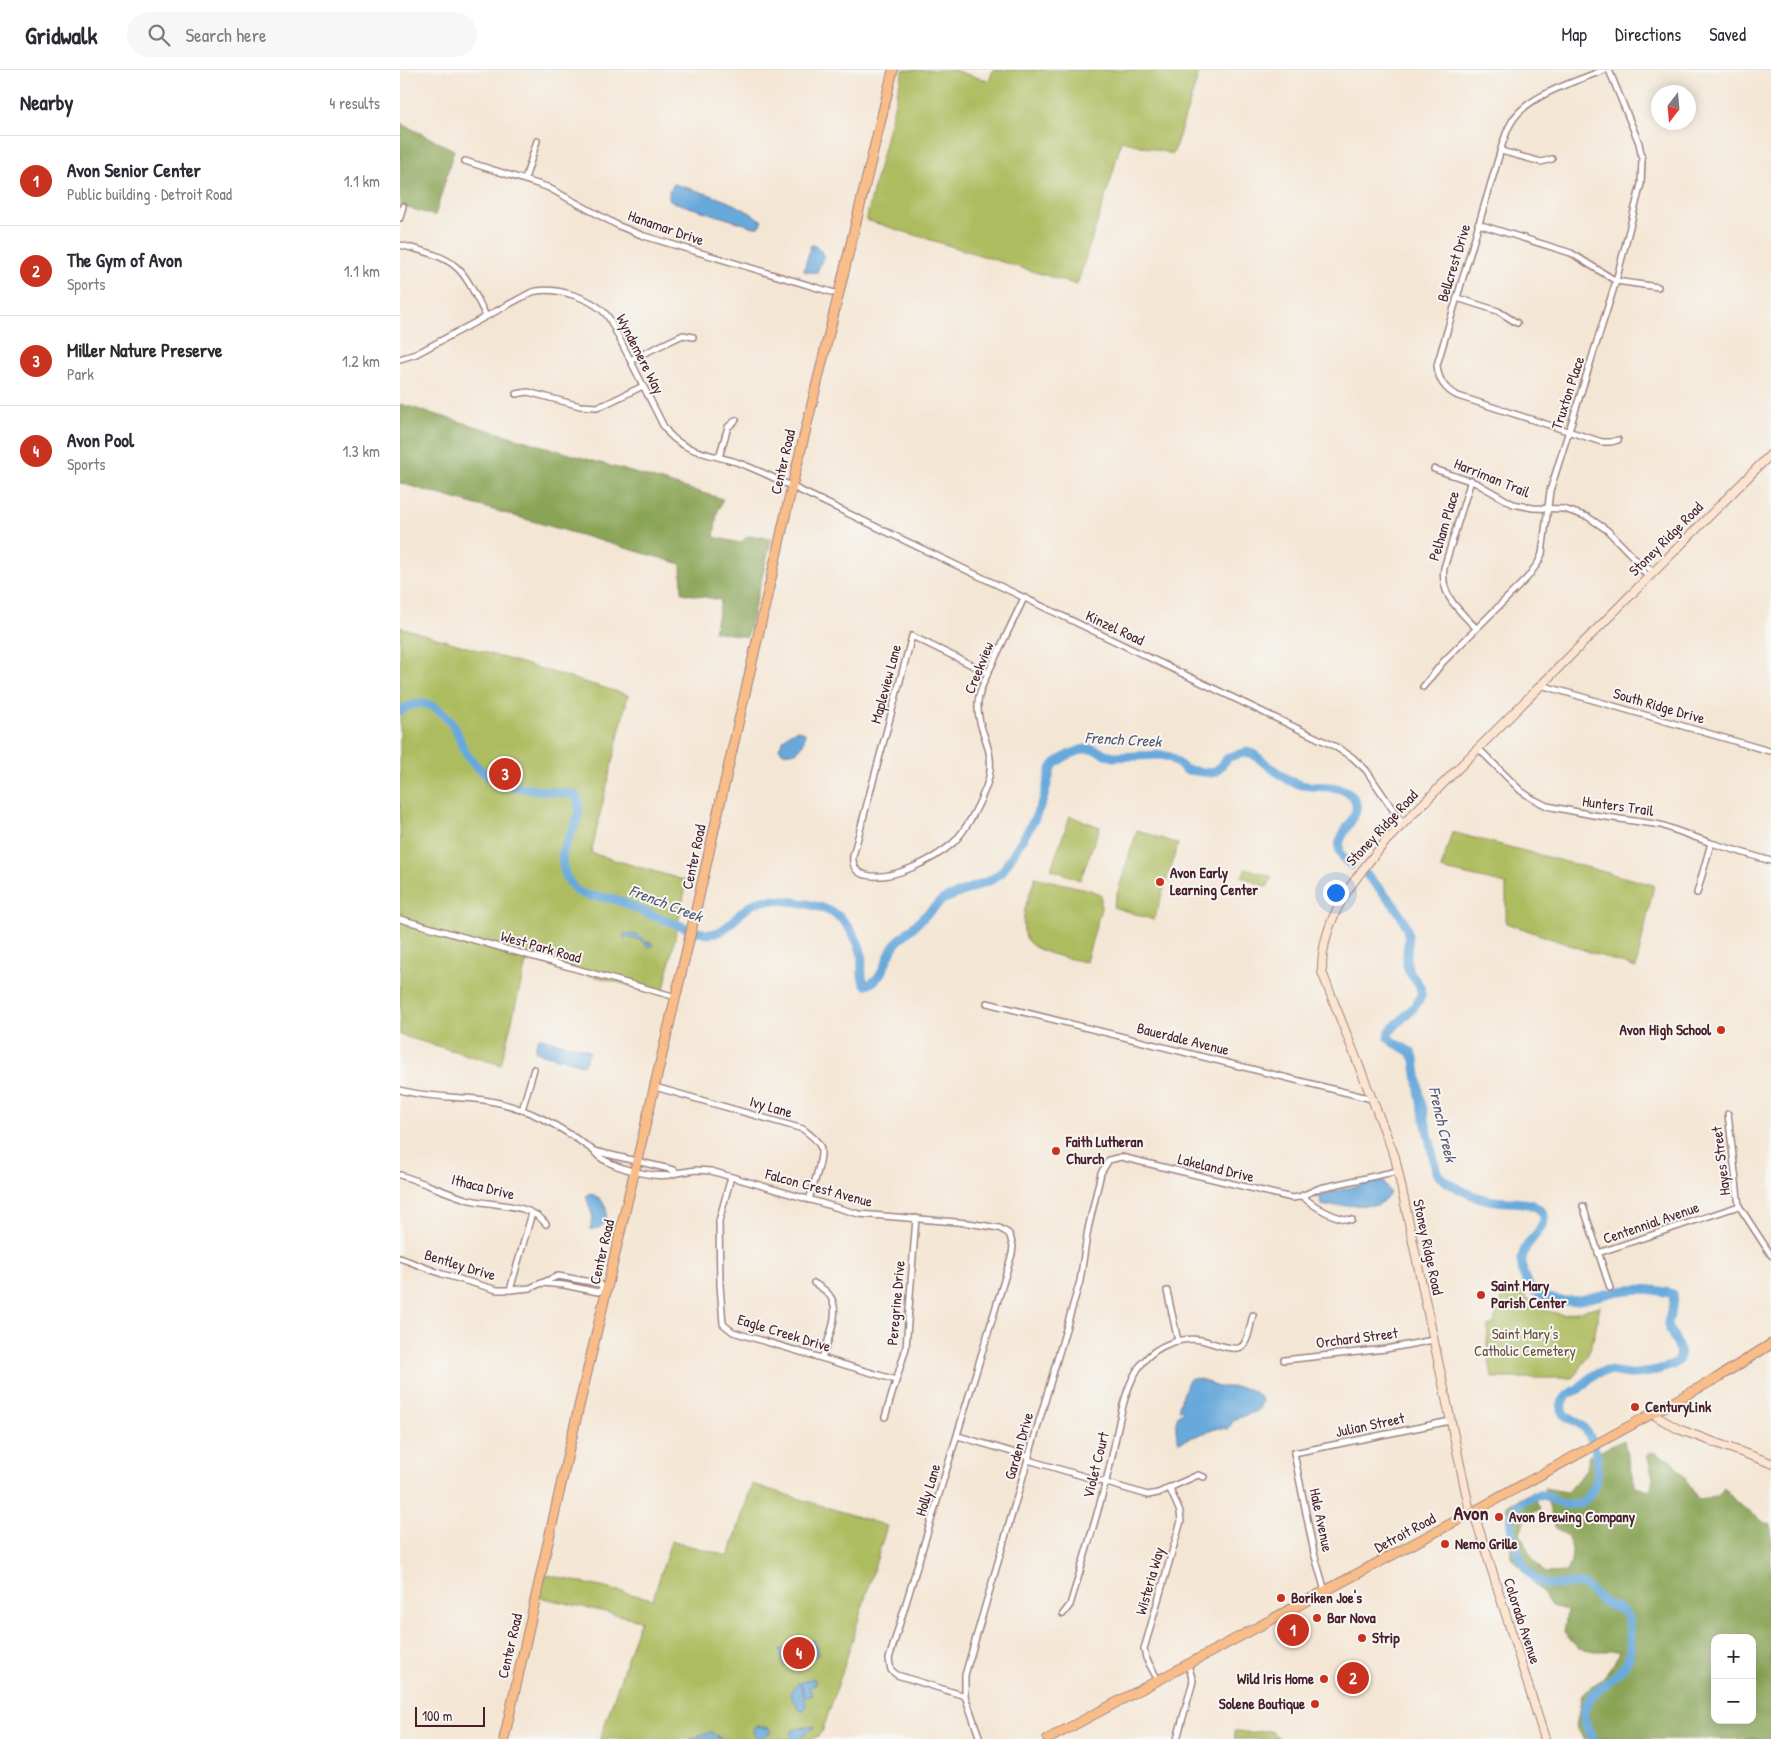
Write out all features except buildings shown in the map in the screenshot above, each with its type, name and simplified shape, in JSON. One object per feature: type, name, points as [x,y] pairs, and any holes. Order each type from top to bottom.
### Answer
[{"type":"main road","name":"Center Road","points":[[504,1739],[605,1290],[694,921],[792,486],[893,70]]},
{"type":"main road","name":"Detroit Road","points":[[1048,1739],[1471,1513],[1725,1373],[1771,1344]]},
{"type":"street","name":"Bellcrest Drive","points":[[1569,431],[1458,396],[1446,388],[1439,377],[1437,362],[1510,123],[1516,115],[1538,97],[1604,70]]},
{"type":"street","name":"Truxton Place","points":[[1423,688],[1437,668],[1527,578],[1538,564],[1544,549],[1550,491],[1616,281],[1641,184],[1642,165],[1639,143],[1609,70]]},
{"type":"street","points":[[526,179],[537,141]]},
{"type":"street","points":[[1500,151],[1541,162],[1552,159]]},
{"type":"street","name":"Hanamar Drive","points":[[465,161],[526,179],[556,191],[619,226],[644,236],[838,294]]},
{"type":"street","points":[[400,218],[403,206]]},
{"type":"street","points":[[1478,224],[1570,253],[1616,281],[1626,284],[1658,287]]},
{"type":"street","points":[[400,245],[443,258],[456,266],[463,274],[486,316]]},
{"type":"street","name":"Wyndemere Way","points":[[400,359],[416,354],[525,295],[539,290],[550,290],[586,300],[599,307],[606,315],[672,439],[685,447],[740,464],[792,486]]},
{"type":"street","points":[[1457,298],[1498,311],[1517,323]]},
{"type":"street","points":[[630,360],[683,335],[693,337]]},
{"type":"street","points":[[516,394],[528,392],[580,406],[597,407],[643,386]]},
{"type":"street","points":[[719,457],[728,427],[736,420]]},
{"type":"street","points":[[1569,431],[1602,442],[1618,440]]},
{"type":"street","name":"Stoney Ridge Road","points":[[1471,1513],[1395,1157],[1322,972],[1325,940],[1343,896],[1361,870],[1402,823],[1771,454]]},
{"type":"street","name":"Harriman Trail","points":[[1434,469],[1471,480],[1514,504],[1533,508],[1547,507],[1572,510],[1592,519],[1607,530],[1641,565],[1640,568],[1650,575]]},
{"type":"street","name":"Pelham Place","points":[[1471,480],[1444,568],[1444,578],[1446,590],[1452,603],[1476,628]]},
{"type":"street","name":"Kinzel Road","points":[[792,486],[1340,750],[1352,757],[1366,770],[1402,823]]},
{"type":"street","name":"Creekview","points":[[870,790],[853,856],[856,870],[863,875],[884,877],[902,872],[935,855],[953,842],[970,820],[988,780],[990,751],[978,711],[979,697],[988,673],[1024,598]]},
{"type":"street","name":"Mapleview Lane","points":[[870,790],[912,636],[988,673]]},
{"type":"street","name":"South Ridge Drive","points":[[1541,685],[1769,751]]},
{"type":"street","name":"Hunters Trail","points":[[1478,748],[1521,791],[1547,806],[1661,825],[1711,843],[1771,861]]},
{"type":"street","points":[[1697,894],[1711,843]]},
{"type":"street","name":"West Park Road","points":[[400,920],[676,997]]},
{"type":"street","name":"Bauerdale Avenue","points":[[987,1003],[1372,1099]]},
{"type":"street","points":[[522,1110],[534,1069]]},
{"type":"street","name":"Ivy Lane","points":[[655,1087],[803,1129],[820,1146],[821,1151],[809,1200]]},
{"type":"street","name":"Falcon Crest Avenue","points":[[400,1090],[434,1096],[484,1100],[522,1110],[555,1124],[608,1163],[635,1170],[664,1176],[705,1170],[859,1214],[982,1224],[1004,1230],[1012,1240]]},
{"type":"street","name":"Hayes Street","points":[[1728,1114],[1739,1206],[1771,1255]]},
{"type":"street","name":"Falcon Crest Avenue","points":[[594,1151],[674,1170],[676,1173]]},
{"type":"street","name":"Lakeland Drive","points":[[1109,1160],[1124,1158],[1288,1198],[1302,1196],[1320,1188],[1398,1172]]},
{"type":"street","name":"Garden Drive","points":[[980,1739],[965,1696],[965,1675],[1080,1282],[1088,1229],[1101,1176],[1109,1160]]},
{"type":"street","name":"Ithaca Drive","points":[[400,1175],[467,1199],[496,1203],[532,1213],[540,1217],[546,1224]]},
{"type":"street","name":"Eagle Creek Drive","points":[[731,1177],[718,1225],[720,1285],[724,1324],[733,1332],[896,1380]]},
{"type":"street","points":[[1302,1196],[1319,1209],[1340,1218],[1352,1220]]},
{"type":"street","points":[[1583,1206],[1610,1288]]},
{"type":"street","name":"Centennial Avenue","points":[[1598,1254],[1739,1206]]},
{"type":"street","name":"Ithaca Drive","points":[[510,1290],[532,1213]]},
{"type":"street","name":"Peregrine Drive","points":[[885,1417],[907,1342],[916,1218]]},
{"type":"street","name":"Holly Lane","points":[[965,1696],[897,1676],[891,1670],[889,1663],[1012,1254],[1012,1240]]},
{"type":"street","name":"Bentley Drive","points":[[400,1258],[486,1287],[510,1290],[530,1288],[542,1284],[564,1284],[598,1292],[605,1290],[597,1283],[564,1276],[553,1277],[543,1281],[542,1284]]},
{"type":"street","points":[[814,1283],[830,1294],[835,1305],[834,1318],[822,1358]]},
{"type":"street","points":[[1167,1291],[1178,1341],[1198,1340],[1237,1349],[1245,1343],[1253,1315]]},
{"type":"street","name":"Orchard Street","points":[[1284,1360],[1386,1349],[1433,1340]]},
{"type":"street","name":"Violet Court","points":[[1063,1614],[1070,1605],[1106,1483],[1118,1425],[1135,1374],[1144,1360],[1152,1353],[1167,1344],[1178,1341]]},
{"type":"street","points":[[1652,1414],[1678,1428],[1771,1464]]},
{"type":"street","name":"Julian Street","points":[[1294,1453],[1450,1421]]},
{"type":"street","points":[[958,1436],[1148,1495],[1198,1475],[1204,1477]]},
{"type":"street","name":"Hale Avenue","points":[[1294,1453],[1314,1553],[1325,1591]]},
{"type":"street","name":"Wisteria Way","points":[[1158,1680],[1146,1658],[1144,1649],[1181,1521],[1180,1512],[1169,1488]]},
{"type":"street","name":"Colorado Avenue","points":[[1471,1513],[1477,1523],[1545,1739]]},
{"type":"street","points":[[1177,1739],[1193,1681],[1188,1665]]},
{"type":"green space","points":[[903,70],[953,70],[989,81],[993,70],[1200,70],[1173,154],[1121,141],[1112,176],[1077,285],[866,220]]},
{"type":"green space","points":[[400,123],[454,150],[435,216],[400,205]]},
{"type":"green space","points":[[400,404],[723,499],[717,513],[714,537],[740,543],[748,536],[772,538],[747,637],[714,631],[721,600],[682,593],[681,564],[400,483]]},
{"type":"green space","points":[[400,627],[628,695],[591,853],[687,881],[663,994],[527,959],[501,1065],[400,1035]]},
{"type":"green space","points":[[1070,816],[1100,827],[1080,880],[1051,869]]},
{"type":"green space","points":[[1137,830],[1178,844],[1154,920],[1113,907]]},
{"type":"green space","points":[[1452,832],[1654,885],[1636,968],[1506,923],[1506,884],[1441,869]]},
{"type":"green space","points":[[1246,868],[1272,877],[1267,887],[1242,877]]},
{"type":"green space","points":[[1035,877],[1090,890],[1101,895],[1101,908],[1086,962],[1062,957],[1036,948],[1026,938],[1023,923],[1024,915]]},
{"type":"green space","name":"Saint Mary's Catholic Cemetery","points":[[1503,1287],[1521,1292],[1539,1309],[1564,1315],[1600,1306],[1592,1344],[1584,1362],[1572,1378],[1492,1378],[1487,1344],[1488,1325],[1493,1325],[1502,1298],[1500,1297]]},
{"type":"green space","points":[[1624,1440],[1636,1487],[1650,1491],[1653,1478],[1647,1455],[1653,1452],[1675,1463],[1698,1499],[1718,1496],[1724,1488],[1737,1503],[1765,1523],[1771,1524],[1771,1739],[1584,1739],[1576,1727],[1582,1694],[1604,1676],[1613,1665],[1619,1651],[1595,1651],[1578,1648],[1564,1633],[1567,1610],[1551,1606],[1542,1592],[1511,1557],[1510,1527],[1506,1506],[1532,1492],[1540,1509],[1526,1516],[1520,1533],[1522,1539],[1533,1559],[1545,1573],[1567,1572],[1571,1562],[1572,1549],[1567,1536],[1555,1527],[1544,1488],[1567,1492],[1587,1469],[1589,1456]]},
{"type":"green space","points":[[752,1484],[887,1526],[822,1732],[812,1739],[600,1739],[640,1620],[539,1597],[544,1574],[653,1599],[671,1541],[729,1556]]},
{"type":"green space","points":[[1234,1731],[1268,1731],[1274,1733],[1279,1739],[1235,1739]]},
{"type":"water","points":[[674,184],[709,194],[731,203],[762,221],[759,227],[754,227],[673,202],[669,199],[669,191]]},
{"type":"water","points":[[811,245],[816,246],[824,255],[817,272],[804,271]]},
{"type":"water","points":[[798,730],[805,733],[802,746],[796,752],[783,753],[779,748],[786,736]]},
{"type":"water","points":[[624,933],[637,935],[652,943],[653,946],[649,947],[640,940],[624,937]]},
{"type":"water","points":[[541,1038],[586,1049],[590,1052],[582,1065],[536,1052],[535,1048],[538,1039]]},
{"type":"water","points":[[1379,1181],[1384,1182],[1390,1193],[1378,1205],[1322,1205],[1319,1195]]},
{"type":"water","points":[[589,1194],[597,1196],[602,1201],[607,1213],[603,1225],[598,1228],[590,1229],[593,1218],[586,1196]]},
{"type":"water","points":[[1191,1378],[1203,1380],[1218,1387],[1251,1390],[1262,1400],[1259,1410],[1234,1420],[1228,1429],[1218,1428],[1179,1442],[1176,1422],[1178,1415],[1184,1411],[1179,1409],[1179,1405],[1188,1381]]},
{"type":"water","points":[[814,1640],[818,1655],[784,1666],[780,1650]]},
{"type":"water","points":[[814,1678],[816,1684],[809,1687],[813,1695],[804,1698],[806,1706],[803,1712],[797,1708],[796,1703],[791,1698],[792,1689],[799,1682],[804,1696],[801,1682]]},
{"type":"water","points":[[814,1726],[814,1728],[801,1736],[800,1739],[791,1739],[792,1731]]},
{"type":"water","points":[[754,1727],[769,1728],[771,1733],[763,1737],[756,1737],[753,1732]]},
{"type":"water","points":[[711,1732],[722,1739],[689,1739]]},
{"type":"waterway","name":"French Creek","points":[[400,711],[416,704],[424,704],[437,709],[454,727],[467,755],[492,779],[521,788],[575,795],[578,801],[579,814],[565,845],[562,857],[568,880],[580,893],[616,900],[706,934],[726,928],[747,908],[761,901],[796,902],[821,908],[838,916],[855,937],[860,947],[862,977],[866,985],[872,983],[881,973],[896,943],[942,900],[991,880],[1002,872],[1033,822],[1043,800],[1051,769],[1055,763],[1068,755],[1084,749],[1093,749],[1113,757],[1161,755],[1170,757],[1186,770],[1212,773],[1229,757],[1247,752],[1253,754],[1290,781],[1309,786],[1338,788],[1345,791],[1351,794],[1355,800],[1356,808],[1354,816],[1340,840],[1339,848],[1342,856],[1351,865]]},
{"type":"waterway","name":"French Creek","points":[[1367,875],[1397,909],[1408,934],[1407,964],[1409,972],[1420,987],[1421,995],[1412,1009],[1389,1032],[1388,1038],[1411,1052],[1415,1060],[1420,1097],[1436,1170],[1439,1176],[1458,1189],[1473,1195],[1488,1200],[1529,1204],[1543,1213],[1543,1223],[1526,1247],[1522,1263],[1523,1273],[1529,1286],[1546,1297],[1567,1301],[1640,1289],[1673,1294],[1674,1302],[1668,1324],[1679,1348],[1680,1354],[1677,1362],[1670,1366],[1643,1373],[1600,1372],[1591,1377],[1579,1389],[1569,1394],[1562,1403],[1564,1414],[1583,1427],[1596,1452],[1598,1471],[1593,1489],[1588,1497],[1577,1504],[1569,1505],[1556,1502],[1547,1496],[1534,1496],[1525,1500],[1511,1513],[1512,1533],[1519,1556],[1532,1575],[1540,1582],[1549,1585],[1575,1583],[1583,1585],[1589,1588],[1606,1604],[1624,1612],[1628,1618],[1630,1646],[1627,1662],[1616,1675],[1594,1694],[1585,1709],[1584,1718],[1593,1739]]},
{"type":"place","name":"Miller Nature Preserve","points":[[505,774]]},
{"type":"place","name":"Avon Early Learning Center","points":[[1160,882]]},
{"type":"place","name":"Avon High School","points":[[1721,1030]]},
{"type":"place","name":"Faith Lutheran Church","points":[[1056,1151]]},
{"type":"place","name":"Saint Mary Parish Center","points":[[1481,1295]]},
{"type":"place","name":"CenturyLink","points":[[1635,1407]]},
{"type":"place","name":"Avon Brewing Company","points":[[1499,1517]]},
{"type":"place","name":"Nemo Grille","points":[[1445,1544]]},
{"type":"place","name":"Boriken Joe's","points":[[1281,1598]]},
{"type":"place","name":"Bar Nova","points":[[1317,1618]]},
{"type":"place","name":"Avon Senior Center","points":[[1293,1630]]},
{"type":"place","name":"Strip","points":[[1362,1638]]},
{"type":"place","name":"Avon Pool","points":[[799,1653]]},
{"type":"place","name":"The Gym of Avon","points":[[1353,1678]]},
{"type":"place","name":"Wild Iris Home","points":[[1324,1679]]},
{"type":"place","name":"Solene Boutique","points":[[1315,1704]]},
{"type":"district","name":"Avon","points":[[1471,1513]]}]
